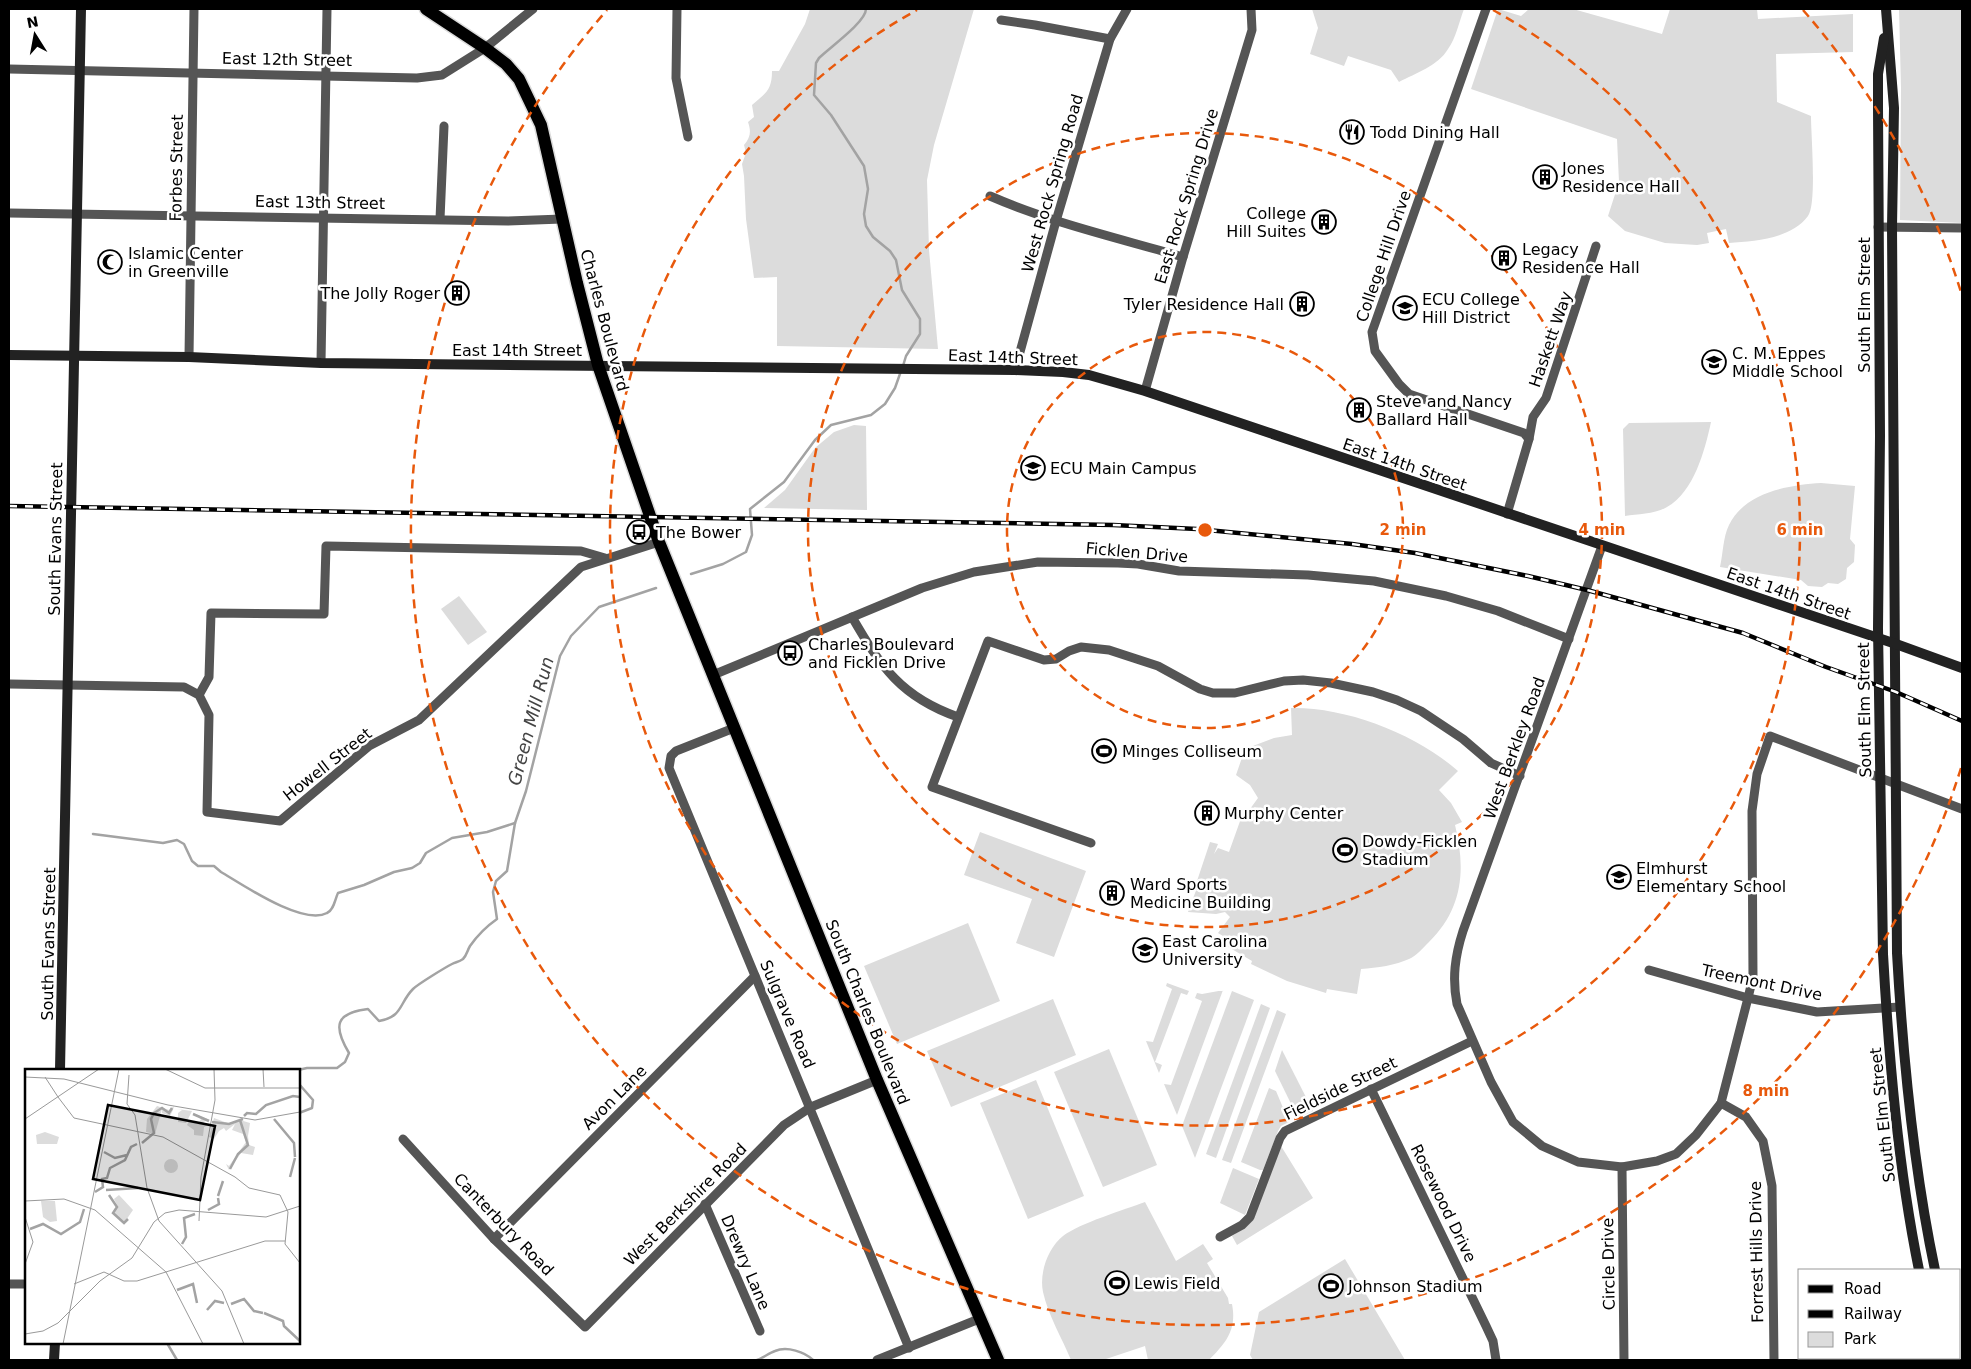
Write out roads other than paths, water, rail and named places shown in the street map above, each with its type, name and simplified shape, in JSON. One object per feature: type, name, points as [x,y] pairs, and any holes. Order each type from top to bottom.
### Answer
[{"type":"main road","name":"Charles Boulevard","points":[[426,9],[506,64],[519,79],[541,125],[598,365],[659,542],[713,675]]},
{"type":"main road","name":"South Charles Boulevard","points":[[713,675],[878,1080],[998,1360]]},
{"type":"street","name":"South Evans Street","points":[[60,1069],[81,9]]},
{"type":"street","name":"Forbes Street","points":[[189,357],[194,9]]},
{"type":"street","points":[[321,363],[327,9]]},
{"type":"street","name":"East 12th Street","points":[[9,69],[416,78],[442,75],[485,48],[533,9]]},
{"type":"street","points":[[677,9],[676,78],[688,137]]},
{"type":"street","name":"West Rock Spring Road","points":[[1015,370],[1056,221],[1110,39],[1127,9]]},
{"type":"street","name":"East Rock Spring Drive","points":[[1145,392],[1183,257],[1252,30],[1252,9]]},
{"type":"street","name":"College Hill Drive","points":[[1486,9],[1372,332],[1375,351],[1399,384],[1409,394],[1524,433],[1529,439]]},
{"type":"street","name":"South Elm Street","points":[[1886,9],[1894,108],[1892,227],[1894,305],[1896,900],[1900,1007],[1913,1138],[1927,1234],[1935,1269]]},
{"type":"street","points":[[1000,20],[1110,39]]},
{"type":"street","name":"South Elm Street","points":[[1886,27],[1878,74],[1880,436],[1878,639],[1882,900],[1886,1008],[1899,1140],[1912,1237],[1919,1269]]},
{"type":"street","points":[[1878,74],[1892,74]]},
{"type":"street","points":[[1878,108],[1894,108]]},
{"type":"street","points":[[440,219],[444,126]]},
{"type":"street","points":[[990,196],[1056,221],[1183,257]]},
{"type":"street","name":"East 13th Street","points":[[9,213],[518,221],[562,219]]},
{"type":"street","points":[[1878,227],[1962,228]]},
{"type":"street","name":"Haskett Way","points":[[1529,439],[1533,417],[1546,398],[1596,246]]},
{"type":"street","points":[[1879,304],[1894,305]]},
{"type":"street","name":"East 14th Street","points":[[9,355],[189,357],[321,363],[1015,370],[1063,372],[1089,376],[1110,380],[1896,644],[1962,668]]},
{"type":"street","points":[[1880,436],[1893,435]]},
{"type":"street","points":[[1506,514],[1529,439]]},
{"type":"street","points":[[1879,537],[1895,536]]},
{"type":"street","name":"Howell Street","points":[[199,695],[209,715],[207,812],[280,821],[368,746],[419,720],[581,567],[659,542]]},
{"type":"street","points":[[9,684],[184,687],[199,695],[209,677],[211,613],[324,614],[326,546],[572,550],[606,558]]},
{"type":"street","name":"West Berkley Road","points":[[1602,546],[1456,956],[1454,992],[1472,1041],[1491,1082],[1513,1122],[1542,1146],[1578,1162],[1622,1167],[1657,1162],[1676,1154],[1696,1135],[1721,1103]]},
{"type":"street","points":[[572,550],[581,567]]},
{"type":"street","name":"Ficklen Drive","points":[[713,675],[922,588],[974,572],[1038,562],[1138,564],[1179,571],[1308,575],[1374,581],[1446,596],[1498,610],[1569,639]]},
{"type":"street","points":[[852,616],[874,654],[901,685],[926,704],[958,717]]},
{"type":"street","points":[[1091,843],[932,788],[988,641],[1044,660],[1056,659],[1075,648],[1092,647],[1116,652],[1158,666],[1213,693],[1234,693],[1284,681],[1303,680],[1345,686],[1385,696],[1421,711],[1457,735],[1491,763],[1520,776]]},
{"type":"street","name":"Sulgrave Road","points":[[734,728],[676,751],[671,756],[670,768],[909,1348]]},
{"type":"street","points":[[1721,1103],[1753,977],[1752,810],[1757,774],[1770,736],[1962,809]]},
{"type":"street","points":[[1882,900],[1896,900]]},
{"type":"street","name":"Treemont Drive","points":[[1649,970],[1748,998],[1817,1012],[1900,1007]]},
{"type":"street","name":"Avon Lane","points":[[494,1239],[755,976]]},
{"type":"street","name":"Fieldside Street","points":[[1220,1237],[1242,1225],[1250,1217],[1280,1138],[1285,1131],[1472,1041]]},
{"type":"street","name":"West Berkshire Road","points":[[585,1327],[784,1125],[811,1107],[878,1080]]},
{"type":"street","name":"Rosewood Drive","points":[[1371,1089],[1493,1341],[1496,1360]]},
{"type":"street","name":"Forrest Hills Drive","points":[[1721,1103],[1746,1117],[1763,1141],[1772,1186],[1774,1360]]},
{"type":"street","points":[[1899,1140],[1913,1138]]},
{"type":"street","name":"Canterbury Road","points":[[403,1139],[494,1239],[585,1327]]},
{"type":"street","name":"Circle Drive","points":[[1622,1167],[1624,1360]]},
{"type":"street","name":"Drewry Lane","points":[[705,1204],[760,1331]]},
{"type":"street","points":[[1912,1237],[1927,1234]]},
{"type":"street","points":[[9,1284],[25,1284]]},
{"type":"street","points":[[877,1360],[979,1319]]},
{"type":"street","points":[[54,1360],[55,1344]]},
{"type":"waterway","name":"Green Mill Run","points":[[866,9],[854,28],[819,58],[816,63],[814,95],[831,115],[864,166],[868,189],[864,214],[866,226],[873,237],[890,251],[896,260],[902,290],[920,319],[920,334],[906,356],[903,366]]},
{"type":"waterway","name":"Green Mill Run","points":[[691,574],[723,564],[746,552],[752,535],[750,509],[784,482],[815,440],[831,425],[871,415],[885,404],[895,388],[901,371]]},
{"type":"waterway","name":"Green Mill Run","points":[[300,1070],[337,1068],[345,1062],[349,1053],[339,1028],[343,1018],[357,1011],[368,1009],[379,1021],[397,1013],[413,989],[444,968],[463,959],[470,946],[497,919],[493,892],[496,881],[507,871],[515,823],[526,791],[560,656],[571,636],[599,607],[656,588]]},
{"type":"waterway","name":"Green Mill Run","points":[[93,834],[163,843],[177,840],[184,844],[192,861],[198,866],[214,866],[273,902],[303,914],[316,916],[329,912],[338,893],[364,885],[394,872],[412,868],[420,863],[426,853],[452,838],[487,832],[515,823]]},
{"type":"waterway","name":"Green Mill Run","points":[[300,1085],[313,1100],[312,1108],[300,1113]]},
{"type":"waterway","name":"Green Mill Run","points":[[168,1344],[177,1360]]},
{"type":"waterway","points":[[757,1360],[775,1351],[785,1349],[801,1352],[813,1360]]},
{"type":"railway","points":[[9,506],[1113,525],[1197,529],[1352,544],[1415,553],[1528,576],[1587,590],[1743,633],[1826,667],[1896,692],[1962,721]]},
{"type":"place","name":"Todd Dining Hall","points":[[1352,132]]},
{"type":"place","name":"Jones Residence Hall","points":[[1545,177]]},
{"type":"place","name":"College Hill Suites","points":[[1324,222]]},
{"type":"place","name":"Legacy Residence Hall","points":[[1504,258]]},
{"type":"place","name":"Islamic Center in Greenville","points":[[110,262]]},
{"type":"place","name":"The Jolly Roger","points":[[457,293]]},
{"type":"place","name":"Tyler Residence Hall","points":[[1302,304]]},
{"type":"place","name":"ECU College Hill District","points":[[1405,308]]},
{"type":"place","name":"C. M. Eppes Middle School","points":[[1714,362]]},
{"type":"place","name":"Steve and Nancy Ballard Hall","points":[[1359,410]]},
{"type":"place","name":"ECU Main Campus","points":[[1033,468]]},
{"type":"place","name":"The Bower","points":[[639,532]]},
{"type":"place","name":"Charles Boulevard and Ficklen Drive","points":[[790,653]]},
{"type":"place","name":"Minges Colliseum","points":[[1104,751]]},
{"type":"place","name":"Murphy Center","points":[[1207,813]]},
{"type":"place","name":"Dowdy-Ficklen Stadium","points":[[1345,850]]},
{"type":"place","name":"Elmhurst Elementary School","points":[[1619,877]]},
{"type":"place","name":"Ward Sports Medicine Building","points":[[1112,893]]},
{"type":"place","name":"East Carolina University","points":[[1145,950]]},
{"type":"place","name":"Lewis Field","points":[[1117,1283]]},
{"type":"place","name":"Johnson Stadium","points":[[1331,1286]]}]
